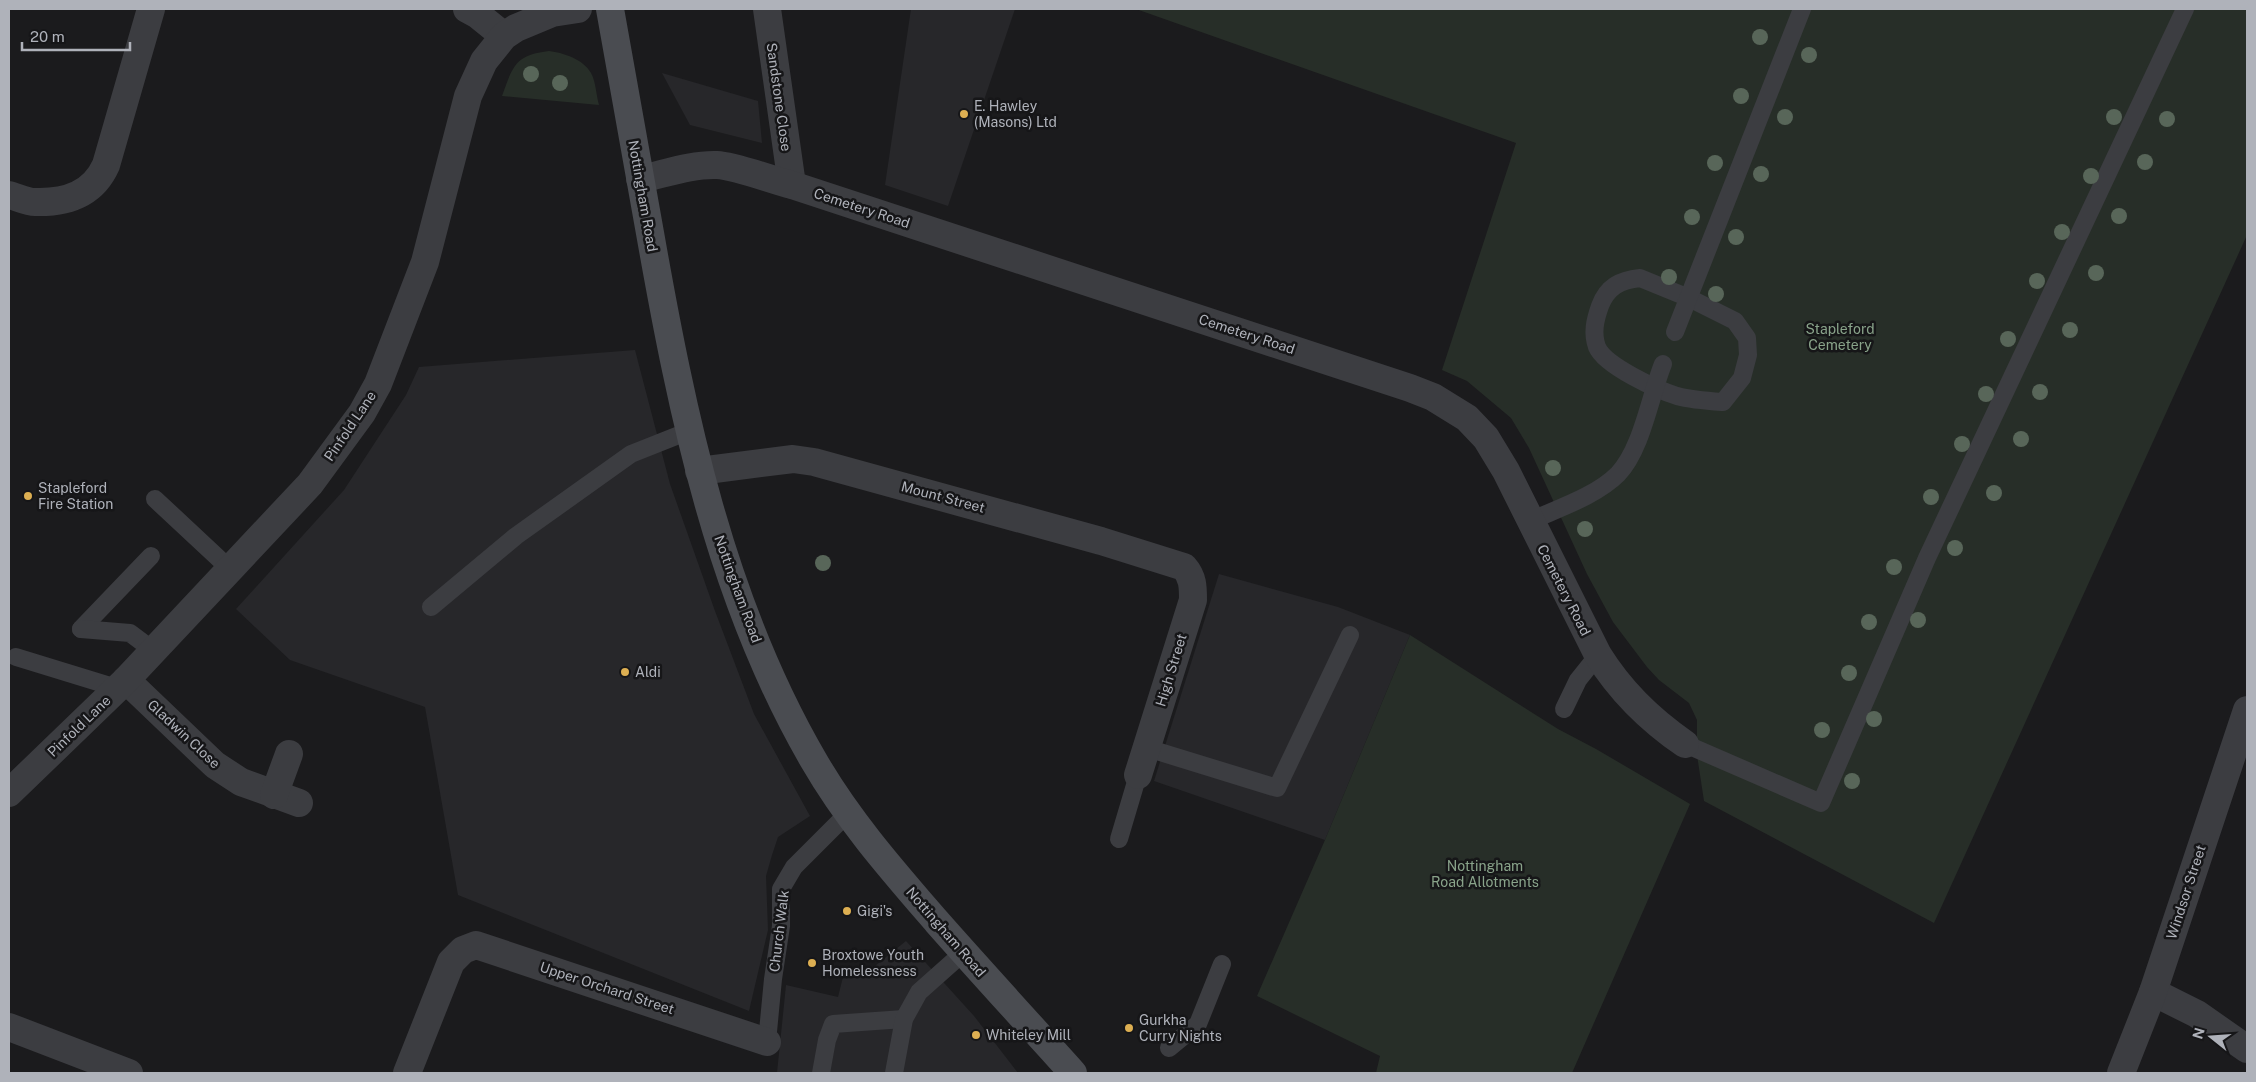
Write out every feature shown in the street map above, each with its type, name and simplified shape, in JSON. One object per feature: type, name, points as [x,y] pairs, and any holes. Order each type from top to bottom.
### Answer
[{"type":"main road","name":"Nottingham Road","points":[[610,9],[664,312],[689,431],[699,471],[739,598],[769,671],[814,761],[847,814],[908,889],[1073,1073]]},
{"type":"street","points":[[9,195],[34,202],[59,200],[77,195],[91,188],[101,176],[106,165],[151,9]]},
{"type":"street","points":[[467,9],[478,15],[504,36]]},
{"type":"street","name":"Pinfold Lane","points":[[9,793],[122,684],[310,484],[362,413],[378,384],[425,262],[468,96],[484,61],[504,36],[516,28],[552,13],[578,9]]},
{"type":"street","name":"Sandstone Close","points":[[767,9],[792,185]]},
{"type":"street","name":"Cemetery Road","points":[[640,179],[690,168],[717,165],[792,185],[1433,397],[1468,418],[1486,438],[1506,471],[1598,656],[1613,679],[1641,710],[1685,744]]},
{"type":"street","name":"Mount Street","points":[[699,471],[793,459],[814,462],[1102,541],[1184,567]]},
{"type":"street","name":"High Street","points":[[1138,775],[1193,600],[1192,581],[1184,567]]},
{"type":"street","name":"Gladwin Close","points":[[122,684],[215,765],[241,782],[286,799],[289,754]]},
{"type":"street","name":"Windsor Street","points":[[2121,1073],[2153,992],[2247,710]]},
{"type":"street","name":"Upper Orchard Street","points":[[407,1073],[451,962],[463,950],[476,945],[767,1042]]},
{"type":"street","points":[[2153,992],[2197,1014],[2247,1049]]},
{"type":"street","points":[[9,1027],[129,1073]]},
{"type":"lane","points":[[1675,332],[1802,9]]},
{"type":"lane","points":[[1685,744],[1821,803],[1927,558],[2185,9]]},
{"type":"lane","points":[[1640,278],[1689,298],[1736,321],[1747,338],[1748,355],[1742,378],[1723,402],[1677,396],[1616,368],[1598,349],[1594,333],[1597,314],[1603,297],[1622,280],[1640,278]]},
{"type":"lane","points":[[1530,521],[1588,494],[1606,484],[1619,473],[1633,450],[1644,425],[1654,386],[1663,364]]},
{"type":"lane","points":[[431,607],[516,536],[631,454],[689,431]]},
{"type":"lane","points":[[155,499],[230,569]]},
{"type":"lane","points":[[151,556],[81,629],[130,634],[154,651]]},
{"type":"lane","points":[[1146,748],[1277,788],[1350,635]]},
{"type":"lane","points":[[1564,709],[1578,680],[1598,656]]},
{"type":"lane","points":[[16,657],[122,684]]},
{"type":"lane","points":[[1119,839],[1138,775]]},
{"type":"lane","name":"Church Walk","points":[[767,1042],[773,979],[781,926],[781,889],[794,867],[847,814]]},
{"type":"lane","points":[[894,1073],[904,1019],[919,992],[964,952]]},
{"type":"lane","points":[[1169,1048],[1198,1024],[1222,964]]},
{"type":"lane","points":[[821,1073],[827,1040],[833,1024],[904,1019]]},
{"type":"shaded area","points":[[911,9],[1015,9],[948,206],[885,185]]},
{"type":"shaded area","points":[[662,73],[758,101],[762,143],[690,125]]},
{"type":"shaded area","points":[[635,350],[670,484],[715,611],[754,714],[810,816],[778,837],[772,855],[766,876],[768,930],[749,1011],[458,895],[425,707],[290,660],[236,609],[344,490],[406,395],[419,367]]},
{"type":"shaded area","points":[[1219,574],[1338,607],[1410,635],[1325,840],[1154,781]]},
{"type":"shaded area","points":[[906,941],[974,1016],[1018,1073],[777,1073],[786,985],[838,997],[844,973],[875,966]]},
{"type":"green space","name":"Stapleford Cemetery","points":[[1136,9],[2247,9],[2247,235],[1934,923],[1704,801],[1697,755],[1697,720],[1689,703],[1659,680],[1613,622],[1587,574],[1529,448],[1511,418],[1467,381],[1442,370],[1516,143]]},
{"type":"green space","points":[[549,51],[561,53],[578,60],[588,68],[594,80],[599,105],[502,96],[509,77],[522,59]]},
{"type":"green space","name":"Nottingham Road Allotments","points":[[1410,635],[1558,729],[1690,804],[1572,1073],[1376,1073],[1380,1056],[1257,996],[1325,840]]},
{"type":"place","name":"E. Hawley (Masons) Ltd","points":[[964,114]]},
{"type":"place","name":"Stapleford Fire Station","points":[[28,496]]},
{"type":"place","name":"Aldi","points":[[625,672]]},
{"type":"place","name":"Gigi's","points":[[847,911]]},
{"type":"place","name":"Broxtowe Youth Homelessness","points":[[812,963]]},
{"type":"place","name":"Gurkha Curry Nights","points":[[1129,1028]]},
{"type":"place","name":"Whiteley Mill","points":[[976,1035]]}]
